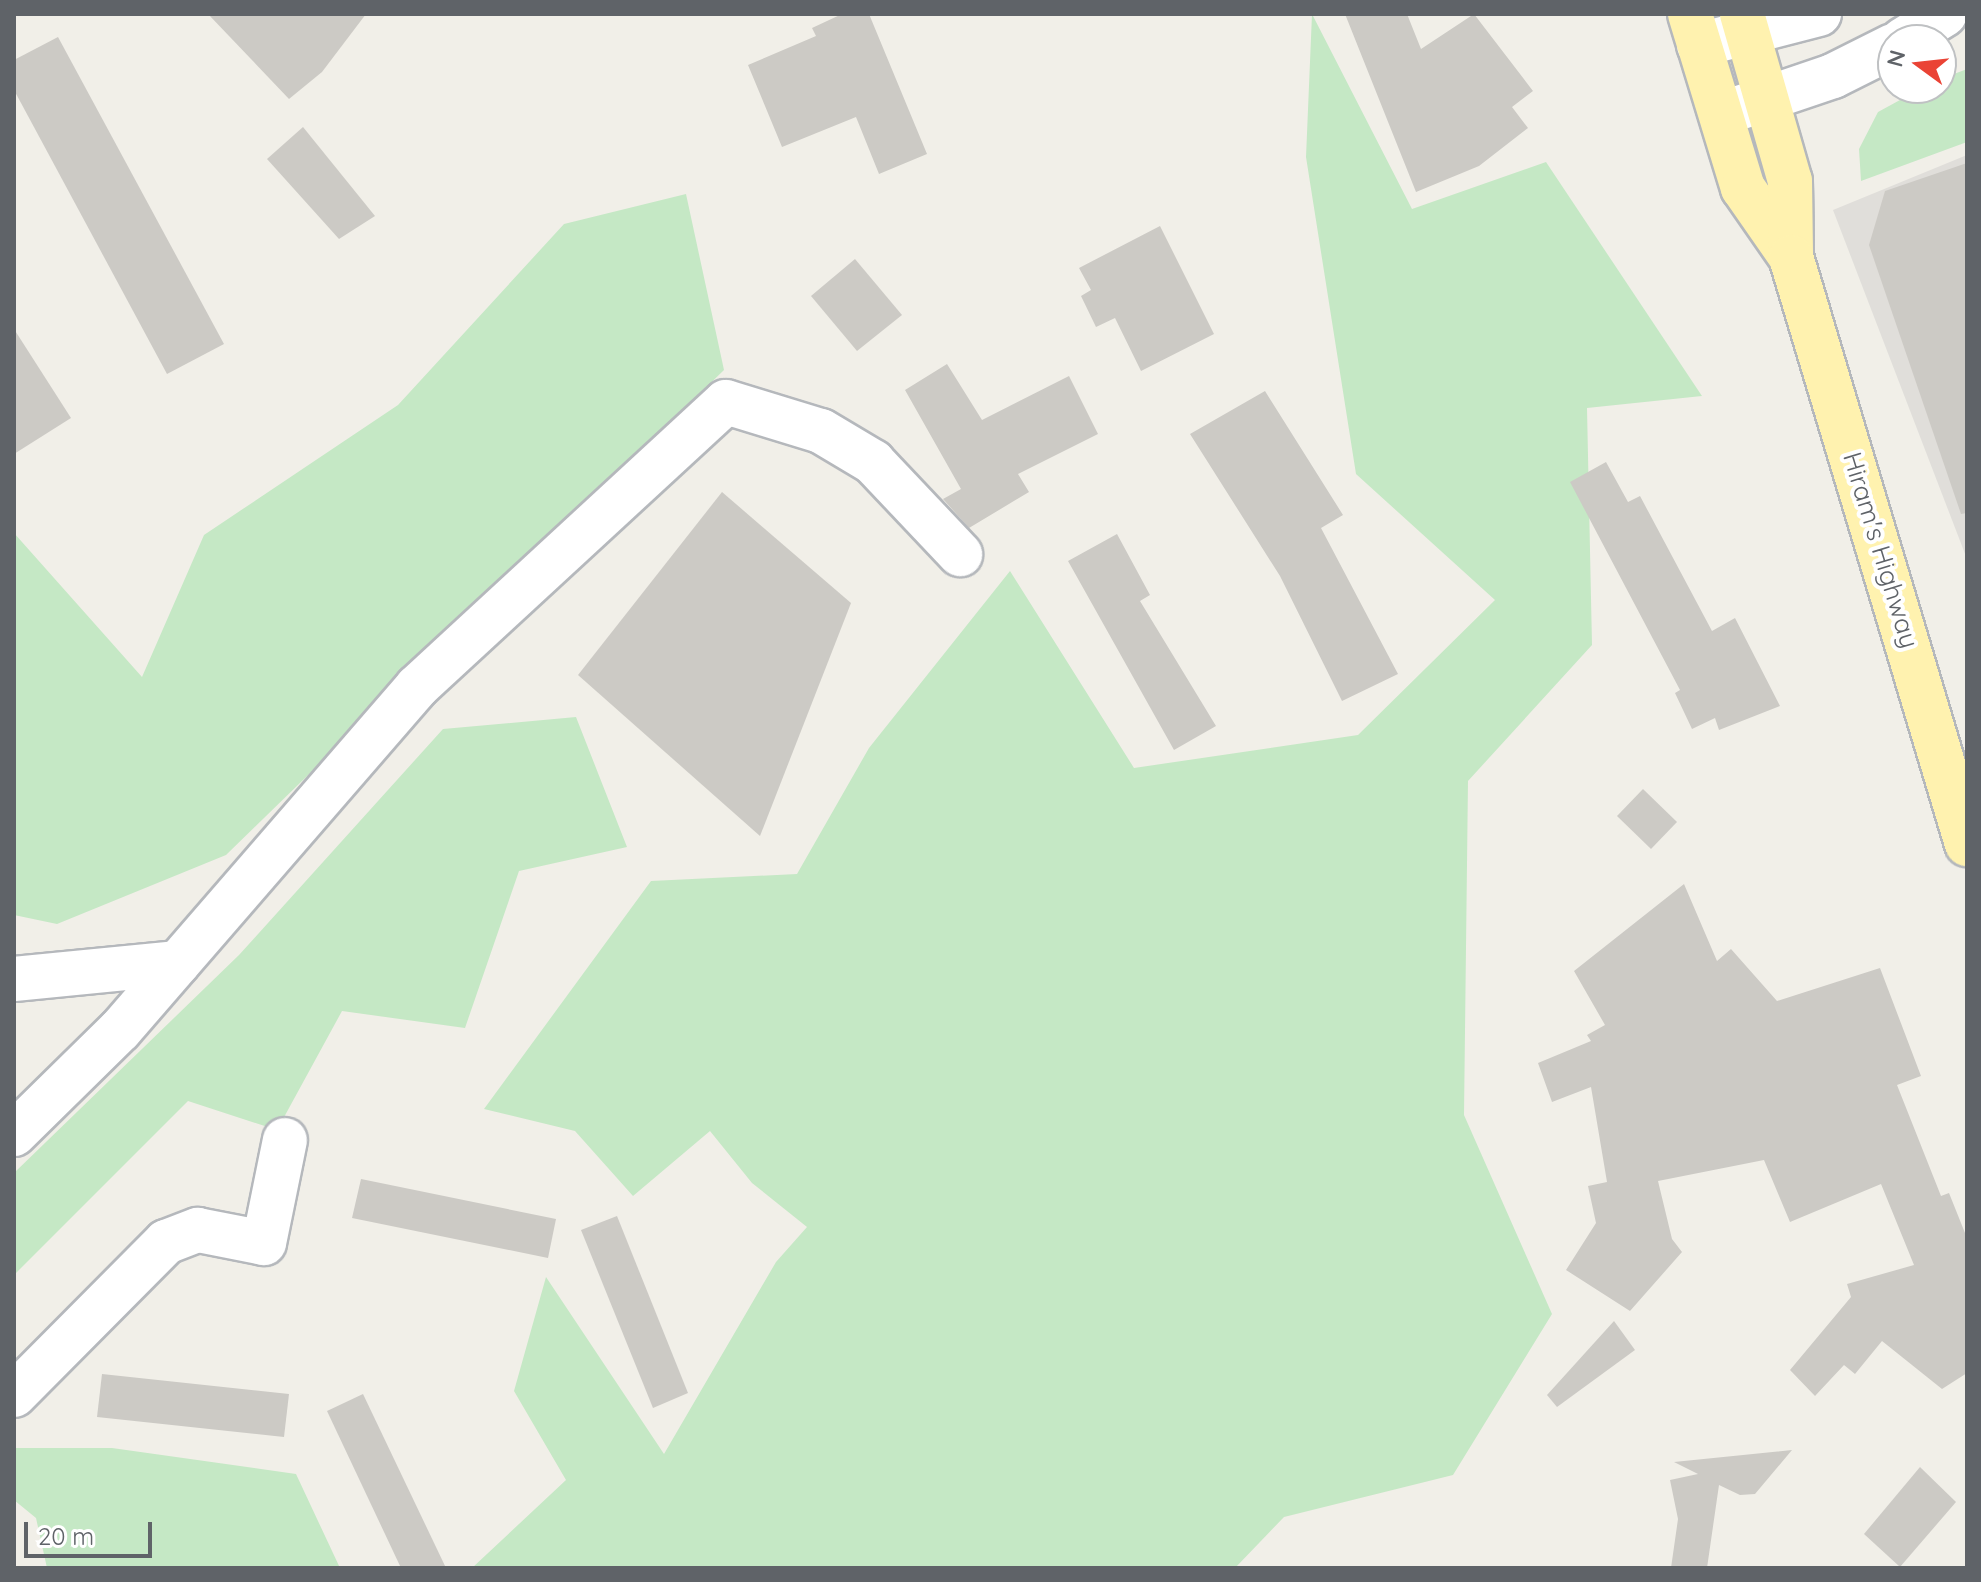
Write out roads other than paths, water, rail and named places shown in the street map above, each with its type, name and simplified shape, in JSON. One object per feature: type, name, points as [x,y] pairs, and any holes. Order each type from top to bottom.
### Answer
[{"type":"main road","name":"Hiram's Highway","points":[[1744,22],[1790,181],[1791,257],[1967,844]]},
{"type":"main road","name":"Hiram's Highway","points":[[1695,29],[1743,188],[1791,257]]},
{"type":"street","points":[[1695,29],[1819,14]]},
{"type":"street","points":[[1721,114],[1767,101],[1877,53]]},
{"type":"street","points":[[14,1134],[178,963],[417,687],[726,402],[821,431],[873,462],[960,554]]},
{"type":"street","points":[[14,979],[178,963]]},
{"type":"street","points":[[14,1395],[166,1242],[198,1230],[264,1243],[285,1140]]}]
